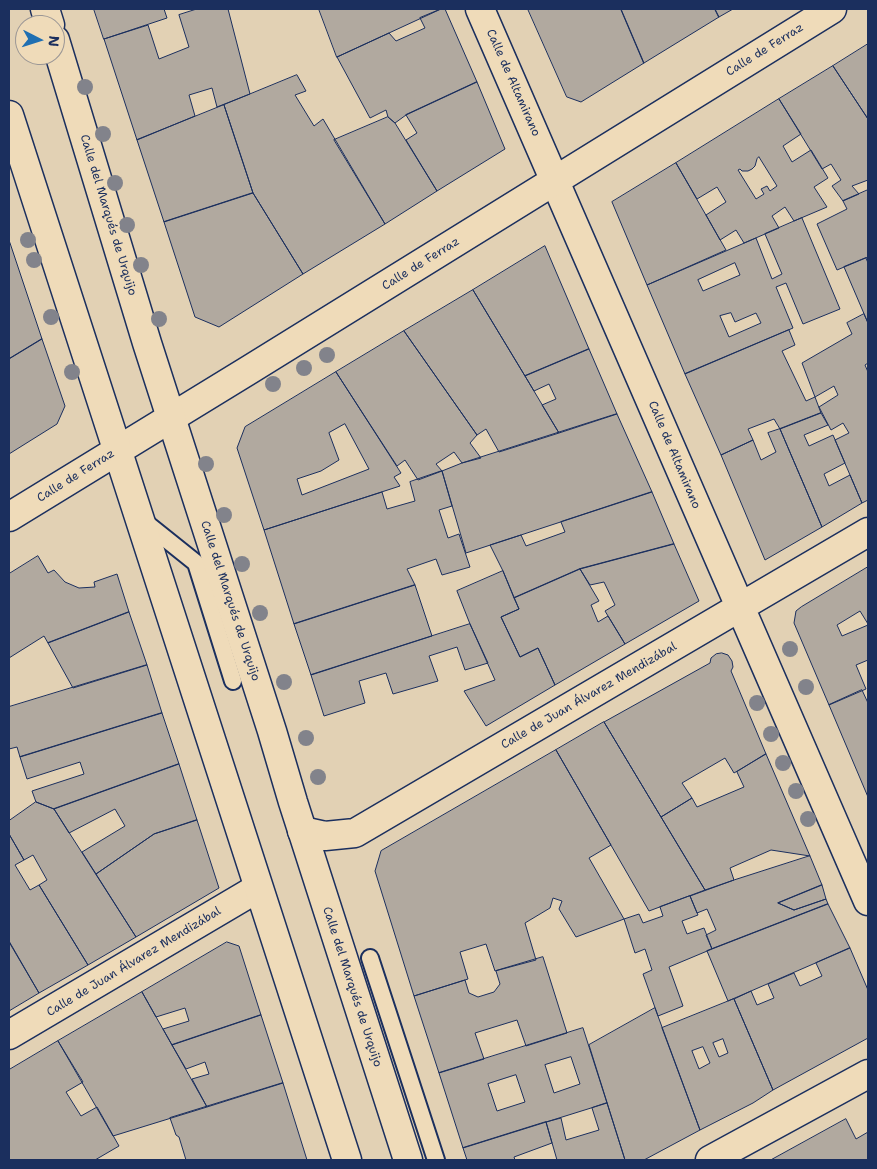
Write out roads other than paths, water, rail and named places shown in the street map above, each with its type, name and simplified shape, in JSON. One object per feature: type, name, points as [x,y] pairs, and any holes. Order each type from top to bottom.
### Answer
[{"type":"main road","name":"Calle de Altamirano","points":[[480,9],[868,901]]},
{"type":"main road","name":"Calle de Ferraz","points":[[9,517],[832,9]]},
{"type":"main road","name":"Calle del Marqués de Urquijo","points":[[63,65],[147,343],[408,1160]]},
{"type":"main road","points":[[9,115],[347,1160]]},
{"type":"main road","name":"Calle de Juan Álvarez Mendizábal","points":[[302,831],[325,836],[355,833],[868,532]]},
{"type":"main road","name":"Calle de Juan Álvarez Mendizábal","points":[[9,1035],[258,888]]},
{"type":"main road","points":[[710,1160],[868,1074]]},
{"type":"lane","points":[[140,518],[196,563],[233,681]]},
{"type":"lane","points":[[370,958],[436,1160]]}]
